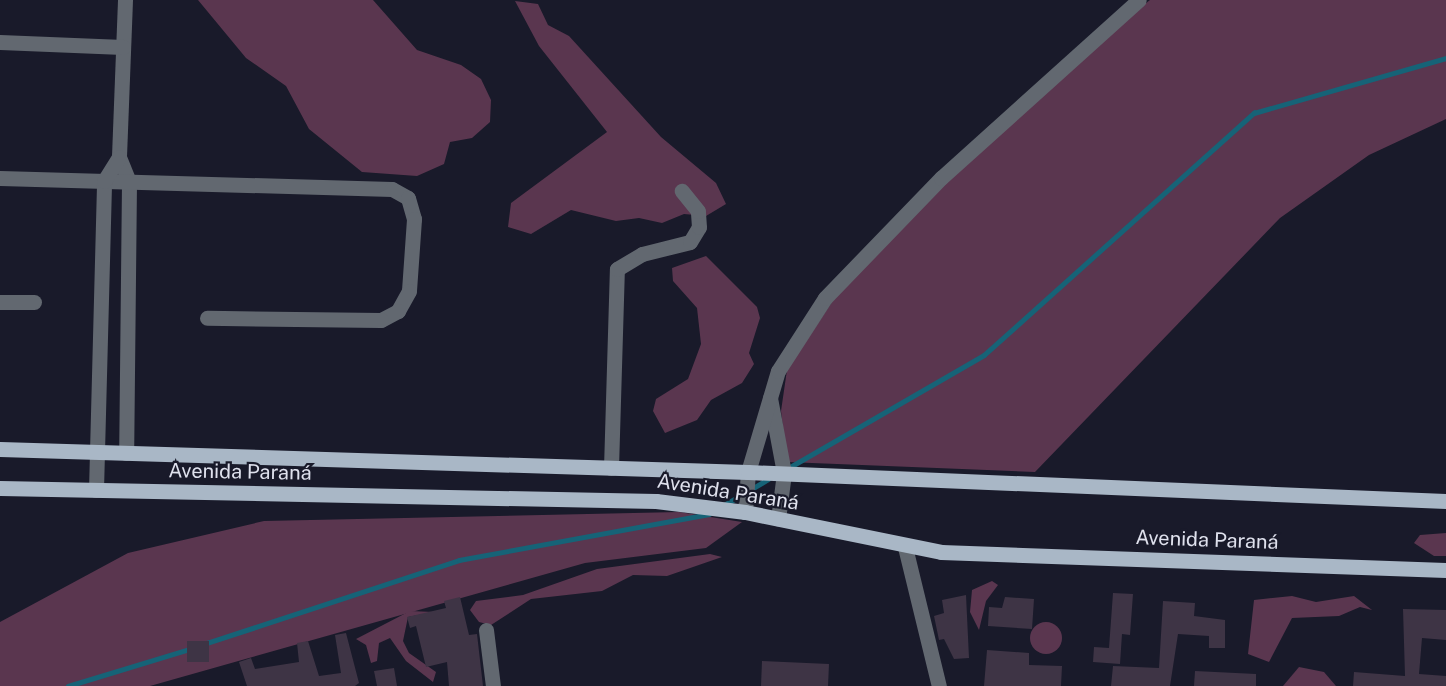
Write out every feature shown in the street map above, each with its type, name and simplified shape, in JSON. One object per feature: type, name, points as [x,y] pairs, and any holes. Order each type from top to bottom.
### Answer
[{"type":"main road","name":"Avenida Paraná","points":[[0,449],[784,473],[1446,501]]},
{"type":"main road","name":"Avenida Paraná","points":[[0,488],[656,501],[738,511],[905,547],[1446,570]]},
{"type":"street","points":[[125,0],[119,157],[129,182],[126,453]]},
{"type":"street","points":[[738,511],[770,394],[789,351],[825,298],[940,178],[1139,0]]},
{"type":"street","points":[[0,42],[123,47]]},
{"type":"street","points":[[96,490],[99,452],[104,181],[119,157]]},
{"type":"street","points":[[0,178],[392,189],[408,198],[414,219],[409,291],[398,311],[381,320],[207,318]]},
{"type":"street","points":[[611,468],[617,269],[642,254],[690,242],[699,226],[698,211],[682,191]]},
{"type":"street","points":[[103,263],[129,264]]},
{"type":"street","points":[[0,302],[34,302]]},
{"type":"street","points":[[101,342],[128,343]]},
{"type":"street","points":[[770,394],[784,473],[778,519]]},
{"type":"street","points":[[905,547],[939,686]]},
{"type":"street","points":[[486,630],[493,686]]},
{"type":"shaded area","points":[[198,0],[373,0],[417,50],[461,65],[481,79],[491,100],[490,122],[472,138],[450,142],[444,164],[417,176],[362,172],[309,129],[286,86],[246,58]]},
{"type":"shaded area","points":[[1150,0],[1446,0],[1446,119],[1369,155],[1280,218],[1035,472],[787,462],[781,411],[787,370],[836,296],[989,126]]},
{"type":"shaded area","points":[[515,1],[538,4],[548,25],[569,36],[661,137],[716,183],[726,204],[706,216],[684,214],[662,223],[639,218],[616,221],[571,210],[531,234],[508,227],[511,203],[607,132],[539,46]]},
{"type":"shaded area","points":[[706,256],[757,307],[760,318],[749,353],[754,364],[742,383],[711,400],[697,420],[665,433],[653,411],[656,399],[688,379],[701,344],[697,308],[673,281],[672,268]]},
{"type":"shaded area","points":[[679,512],[742,522],[706,548],[585,563],[150,686],[0,686],[0,622],[128,553],[264,521]]},
{"type":"shaded area","points":[[1446,533],[1446,556],[1434,556],[1414,543],[1420,535]]},
{"type":"shaded area","points":[[710,554],[722,557],[667,576],[633,575],[602,591],[531,599],[491,625],[479,622],[470,610],[476,601],[523,595],[597,569]]},
{"type":"shaded area","points":[[992,581],[998,585],[986,601],[979,630],[970,612],[972,590]]},
{"type":"shaded area","points":[[1292,596],[1316,602],[1354,596],[1372,610],[1360,607],[1339,616],[1292,618],[1269,662],[1248,654],[1254,600]]},
{"type":"shaded area","points":[[410,611],[434,612],[408,617],[403,641],[409,653],[436,672],[433,682],[406,661],[390,638],[379,643],[377,661],[371,663],[366,645],[356,639]]},
{"type":"shaded area","points":[[1046,622],[1058,626],[1062,638],[1058,650],[1046,654],[1034,650],[1030,638],[1034,626]]},
{"type":"shaded area","points":[[1299,667],[1324,672],[1336,686],[1283,686]]},
{"type":"building","points":[[1113,593],[1133,594],[1130,635],[1122,634],[1120,664],[1093,662],[1094,647],[1109,648]]},
{"type":"building","points":[[966,595],[969,658],[954,659],[944,639],[939,640],[934,616],[944,613],[942,600]]},
{"type":"building","points":[[460,597],[469,635],[477,634],[483,686],[449,686],[447,662],[426,667],[416,626],[410,628],[407,617],[446,608],[444,601]]},
{"type":"building","points":[[1005,597],[1034,599],[1032,629],[988,626],[989,607],[1002,608]]},
{"type":"building","points":[[1163,601],[1195,603],[1194,616],[1225,620],[1225,648],[1209,648],[1209,636],[1178,634],[1170,686],[1111,686],[1113,666],[1159,668]]},
{"type":"building","points":[[1403,609],[1446,610],[1446,640],[1422,638],[1419,674],[1446,676],[1446,686],[1353,686],[1354,672],[1405,676]]},
{"type":"building","points":[[346,633],[359,683],[355,686],[247,686],[239,662],[251,658],[255,669],[299,662],[297,643],[308,641],[319,676],[341,673],[335,635]]},
{"type":"building","points":[[187,641],[209,641],[209,662],[187,662]]},
{"type":"building","points":[[987,650],[1029,653],[1029,665],[1062,666],[1061,686],[984,686]]},
{"type":"building","points":[[762,661],[829,664],[828,686],[761,686]]},
{"type":"building","points":[[394,668],[397,686],[377,686],[374,671]]},
{"type":"building","points":[[1195,671],[1256,674],[1256,686],[1194,686]]},
{"type":"waterway","points":[[790,467],[984,355],[1254,113],[1446,58]]},
{"type":"waterway","points":[[750,490],[768,479]]},
{"type":"waterway","points":[[724,505],[743,494]]},
{"type":"waterway","points":[[204,644],[459,560],[709,514]]},
{"type":"waterway","points":[[68,686],[190,649]]}]
